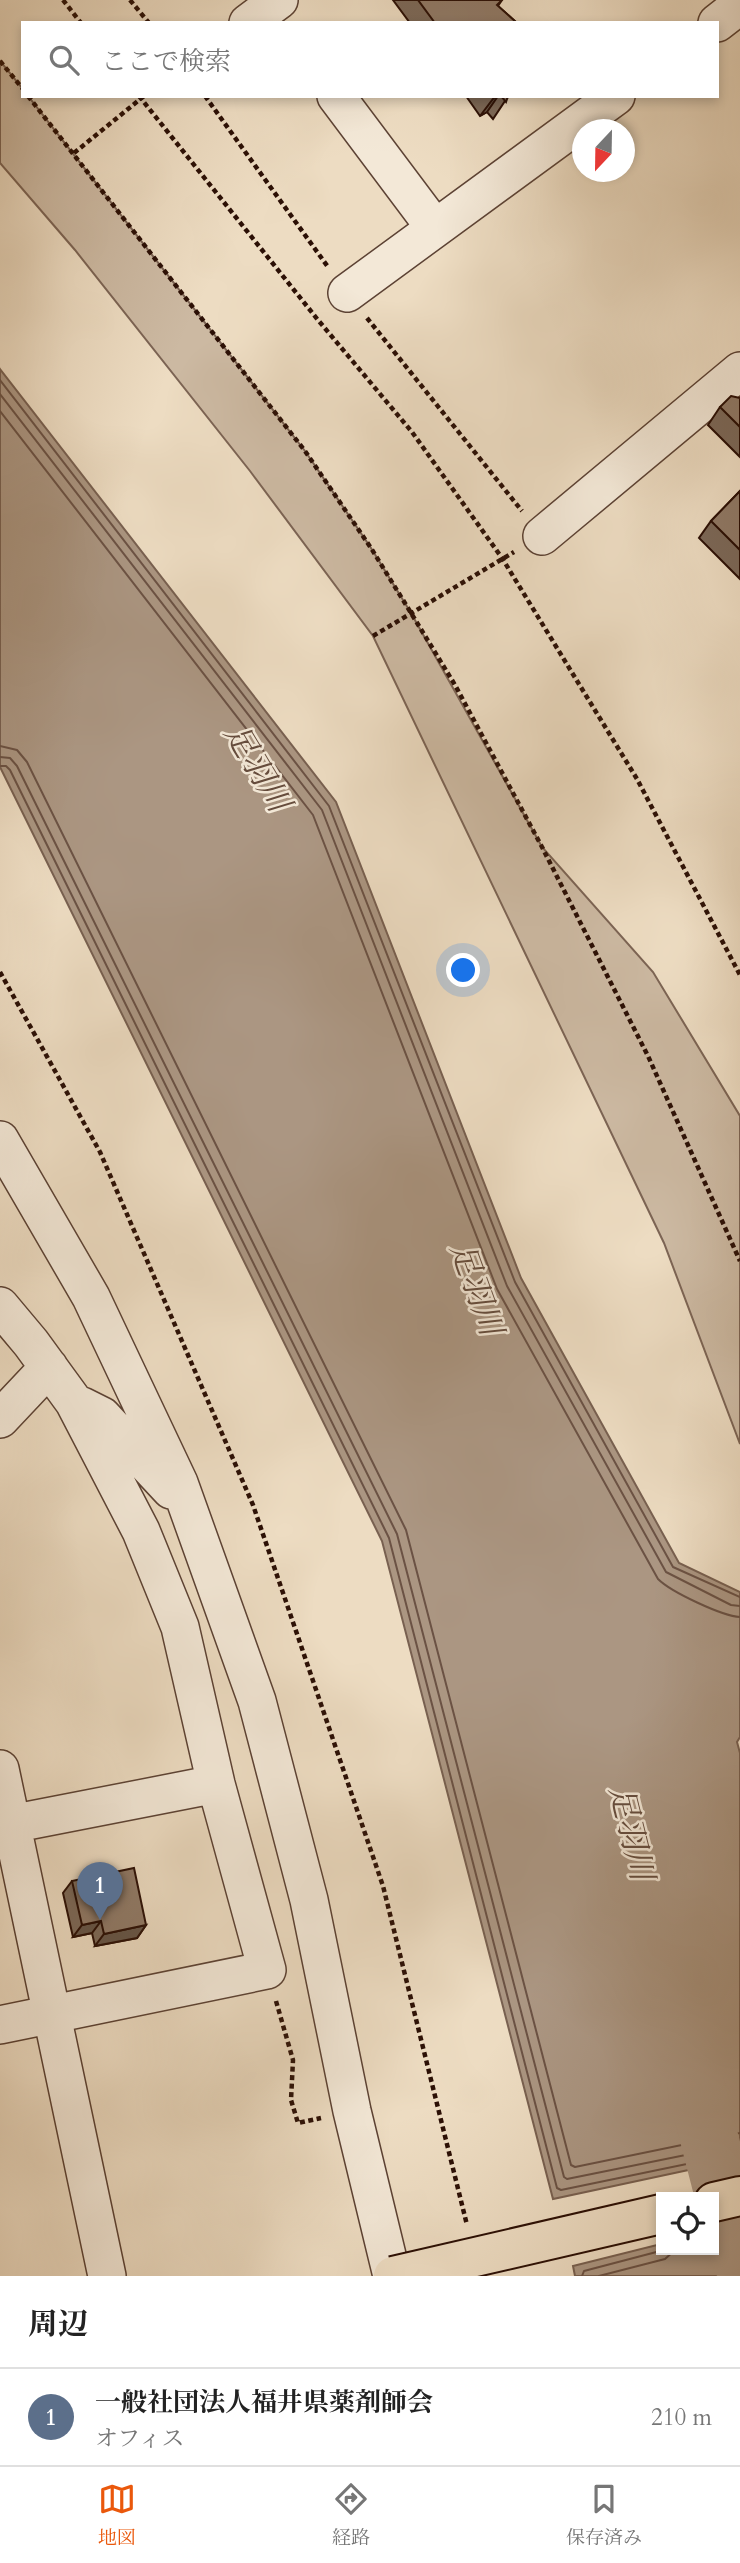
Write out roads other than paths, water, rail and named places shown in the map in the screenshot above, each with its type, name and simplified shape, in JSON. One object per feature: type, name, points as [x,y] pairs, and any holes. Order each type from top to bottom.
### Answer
[{"type":"main road","points":[[719,2201],[740,2196]]},
{"type":"main road","points":[[393,2276],[656,2215]]},
{"type":"street","points":[[338,98],[435,228]]},
{"type":"street","points":[[347,293],[613,98]]},
{"type":"street","points":[[542,536],[740,371]]},
{"type":"street","points":[[0,1140],[92,1297],[179,1482],[257,1701],[309,1900],[352,2110],[393,2276]]},
{"type":"street","points":[[0,1306],[74,1402],[141,1531],[180,1627],[216,1784],[268,1970],[0,2025]]},
{"type":"street","points":[[0,1419],[49,1367]]},
{"type":"street","points":[[74,1402],[102,1416],[189,1509]]},
{"type":"street","points":[[0,1769],[107,2276]]},
{"type":"street","points":[[11,1824],[216,1784]]},
{"type":"water","points":[[0,369],[336,802],[521,1278],[679,1563],[740,1592],[740,1737],[737,1742],[740,1753],[740,2159],[553,2199],[382,1541],[0,767]]},
{"type":"water","points":[[740,2223],[740,2276],[575,2276],[573,2266],[656,2245],[656,2255],[719,2255],[719,2229]]},
{"type":"waterway","name":"足羽川","points":[[696,2087],[740,2258]]},
{"type":"place","name":"一般社団法人福井県薬剤師会","points":[[100,1920]]}]
